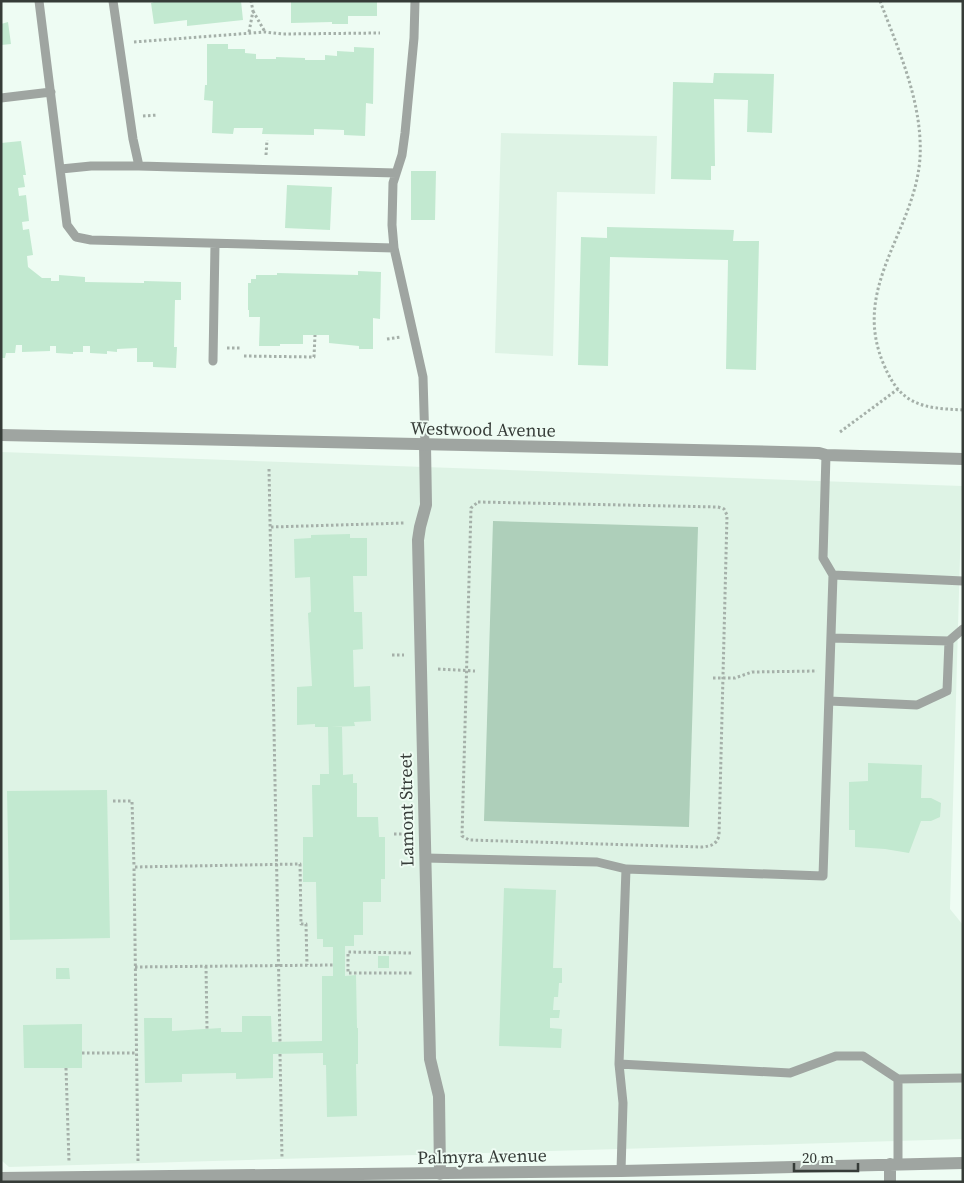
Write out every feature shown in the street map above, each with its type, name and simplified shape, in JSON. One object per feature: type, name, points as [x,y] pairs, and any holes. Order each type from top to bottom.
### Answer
[{"type":"street","name":"Westwood Avenue","points":[[1,435],[819,453],[826,455],[963,459]]},
{"type":"street","name":"Lamont Street","points":[[425,445],[426,505],[418,540],[430,1065],[440,1102],[440,1174]]},
{"type":"street","name":"Palmyra Avenue","points":[[1,1178],[283,1174],[305,1178],[963,1163]]},
{"type":"street","points":[[890,1182],[894,1164]]},
{"type":"lane","points":[[39,1],[67,225],[76,237],[91,240],[394,248]]},
{"type":"lane","points":[[113,1],[138,166]]},
{"type":"lane","points":[[415,1],[414,38],[405,134],[402,155],[392,190],[392,225],[394,248],[423,377],[425,445]]},
{"type":"lane","points":[[1,98],[51,92]]},
{"type":"lane","points":[[61,169],[91,166],[138,166],[396,173]]},
{"type":"lane","points":[[214,361],[215,244]]},
{"type":"lane","points":[[425,858],[597,862],[626,869],[823,876],[833,575],[823,558],[826,455]]},
{"type":"lane","points":[[833,575],[963,581]]},
{"type":"lane","points":[[831,638],[949,641],[963,629]]},
{"type":"lane","points":[[829,701],[917,705],[947,691],[949,641]]},
{"type":"lane","points":[[621,1171],[623,1103],[618,1064],[626,869]]},
{"type":"lane","points":[[618,1064],[790,1073],[836,1056],[863,1056],[898,1080],[963,1078]]},
{"type":"lane","points":[[894,1164],[898,1080]]},
{"type":"path","points":[[251,1],[253,11],[264,32]]},
{"type":"path","points":[[880,1],[900,54],[914,100],[920,139],[918,178],[881,277],[874,307],[876,341],[888,376],[898,390],[914,402],[931,408],[963,410]]},
{"type":"path","points":[[249,32],[253,11]]},
{"type":"path","points":[[131,42],[249,32],[283,34],[380,33]]},
{"type":"path","points":[[140,117],[158,115]]},
{"type":"path","points":[[266,140],[266,158]]},
{"type":"path","points":[[244,356],[314,357],[315,335]]},
{"type":"path","points":[[387,340],[404,336]]},
{"type":"path","points":[[224,348],[241,348]]},
{"type":"path","points":[[840,432],[898,390]]},
{"type":"path","points":[[270,469],[280,1042]]},
{"type":"path","points":[[474,503],[718,507],[724,509],[727,515],[722,678],[719,836],[712,846],[469,840],[462,836],[471,508],[474,503]]},
{"type":"path","points":[[271,527],[388,524]]},
{"type":"path","points":[[392,655],[408,655]]},
{"type":"path","points":[[446,669],[475,671]]},
{"type":"path","points":[[713,678],[735,678],[752,672],[830,671]]},
{"type":"path","points":[[113,801],[132,801],[138,1176]]},
{"type":"path","points":[[394,834],[411,834]]},
{"type":"path","points":[[134,867],[300,864],[301,924],[306,924],[307,965]]},
{"type":"path","points":[[428,953],[348,952],[346,965],[348,973],[428,973]]},
{"type":"path","points":[[135,967],[333,965]]},
{"type":"path","points":[[206,966],[207,1029]]},
{"type":"path","points":[[82,1053],[136,1054]]},
{"type":"path","points":[[280,1054],[283,1174]]},
{"type":"path","points":[[66,1068],[69,1178]]},
{"type":"shaded area","points":[[501,133],[657,136],[655,194],[557,192],[553,356],[495,353]]},
{"type":"shaded area","points":[[1,452],[962,486],[950,909],[963,925],[963,1139],[9,1167],[1,1160]]},
{"type":"shaded area","points":[[493,521],[698,527],[689,827],[484,821]]},
{"type":"building","points":[[157,1],[241,1],[243,20],[187,26],[187,20],[154,24],[151,3]]},
{"type":"building","points":[[377,1],[377,16],[348,16],[348,24],[332,24],[332,22],[291,23],[291,2]]},
{"type":"building","points":[[8,22],[11,44],[1,45],[1,24]]},
{"type":"building","points":[[207,44],[228,44],[228,49],[245,49],[245,53],[256,54],[256,59],[276,59],[276,57],[325,60],[325,55],[337,56],[337,51],[354,52],[354,47],[374,48],[373,104],[366,103],[365,136],[344,135],[344,130],[314,129],[314,135],[262,134],[263,128],[234,128],[233,134],[212,133],[213,101],[204,100],[205,85],[207,85]]},
{"type":"building","points":[[714,73],[774,74],[772,133],[747,132],[748,100],[714,99],[715,166],[711,166],[711,180],[671,179],[673,82],[713,83]]},
{"type":"building","points":[[21,141],[26,175],[23,175],[25,187],[18,188],[19,196],[26,195],[29,221],[22,222],[23,230],[29,229],[33,255],[27,256],[28,267],[42,278],[51,278],[51,281],[59,281],[59,275],[85,277],[85,282],[181,282],[181,300],[175,300],[174,347],[177,347],[176,368],[153,367],[153,362],[137,362],[137,348],[117,349],[117,352],[107,351],[107,354],[90,353],[90,346],[83,346],[83,352],[73,352],[73,354],[56,353],[56,346],[50,346],[50,351],[22,352],[22,345],[16,345],[15,353],[6,353],[5,358],[1,358],[1,143]]},
{"type":"building","points":[[411,171],[436,171],[435,220],[411,220]]},
{"type":"building","points":[[287,185],[332,187],[330,230],[285,228]]},
{"type":"building","points":[[607,227],[734,230],[733,241],[759,241],[756,370],[726,369],[728,260],[610,257],[608,366],[578,365],[581,237],[607,238]]},
{"type":"building","points":[[358,271],[381,272],[380,319],[373,318],[373,349],[359,349],[359,346],[329,343],[329,335],[303,335],[303,344],[259,346],[260,317],[249,317],[248,310],[248,283],[251,283],[251,279],[256,279],[256,275],[277,275],[277,273],[358,275]]},
{"type":"building","points":[[350,534],[350,538],[367,538],[367,576],[353,576],[354,612],[362,612],[363,649],[353,650],[354,687],[370,686],[371,721],[354,722],[355,726],[331,727],[342,727],[343,775],[353,774],[353,783],[357,783],[357,817],[378,817],[379,837],[385,837],[385,879],[381,879],[381,902],[363,902],[363,935],[354,935],[354,946],[345,946],[345,976],[356,975],[358,1028],[358,1064],[356,1064],[357,1116],[327,1117],[326,1065],[323,1065],[323,1053],[273,1054],[273,1078],[236,1079],[236,1073],[182,1074],[182,1082],[145,1083],[144,1018],[172,1018],[172,1031],[221,1028],[221,1032],[242,1032],[242,1016],[271,1016],[272,1042],[322,1041],[322,976],[333,976],[333,947],[323,947],[323,939],[317,939],[316,882],[303,882],[303,837],[313,837],[312,785],[320,785],[320,774],[329,774],[328,727],[315,727],[315,724],[297,725],[297,687],[312,686],[308,613],[311,612],[310,577],[295,578],[294,539],[311,538],[311,535]]},
{"type":"building","points":[[868,763],[922,765],[921,798],[931,798],[941,803],[940,817],[931,821],[921,821],[909,853],[855,847],[855,830],[849,830],[849,782],[868,781]]},
{"type":"building","points":[[107,790],[110,938],[10,940],[7,791]]},
{"type":"building","points":[[504,888],[556,890],[553,968],[562,968],[562,983],[559,983],[558,997],[554,997],[553,1010],[560,1010],[559,1018],[550,1018],[550,1028],[562,1029],[561,1048],[499,1046]]},
{"type":"building","points":[[378,956],[389,956],[389,968],[378,968]]},
{"type":"building","points":[[56,968],[69,968],[70,979],[56,979]]},
{"type":"building","points":[[82,1024],[82,1068],[24,1068],[23,1025]]}]
